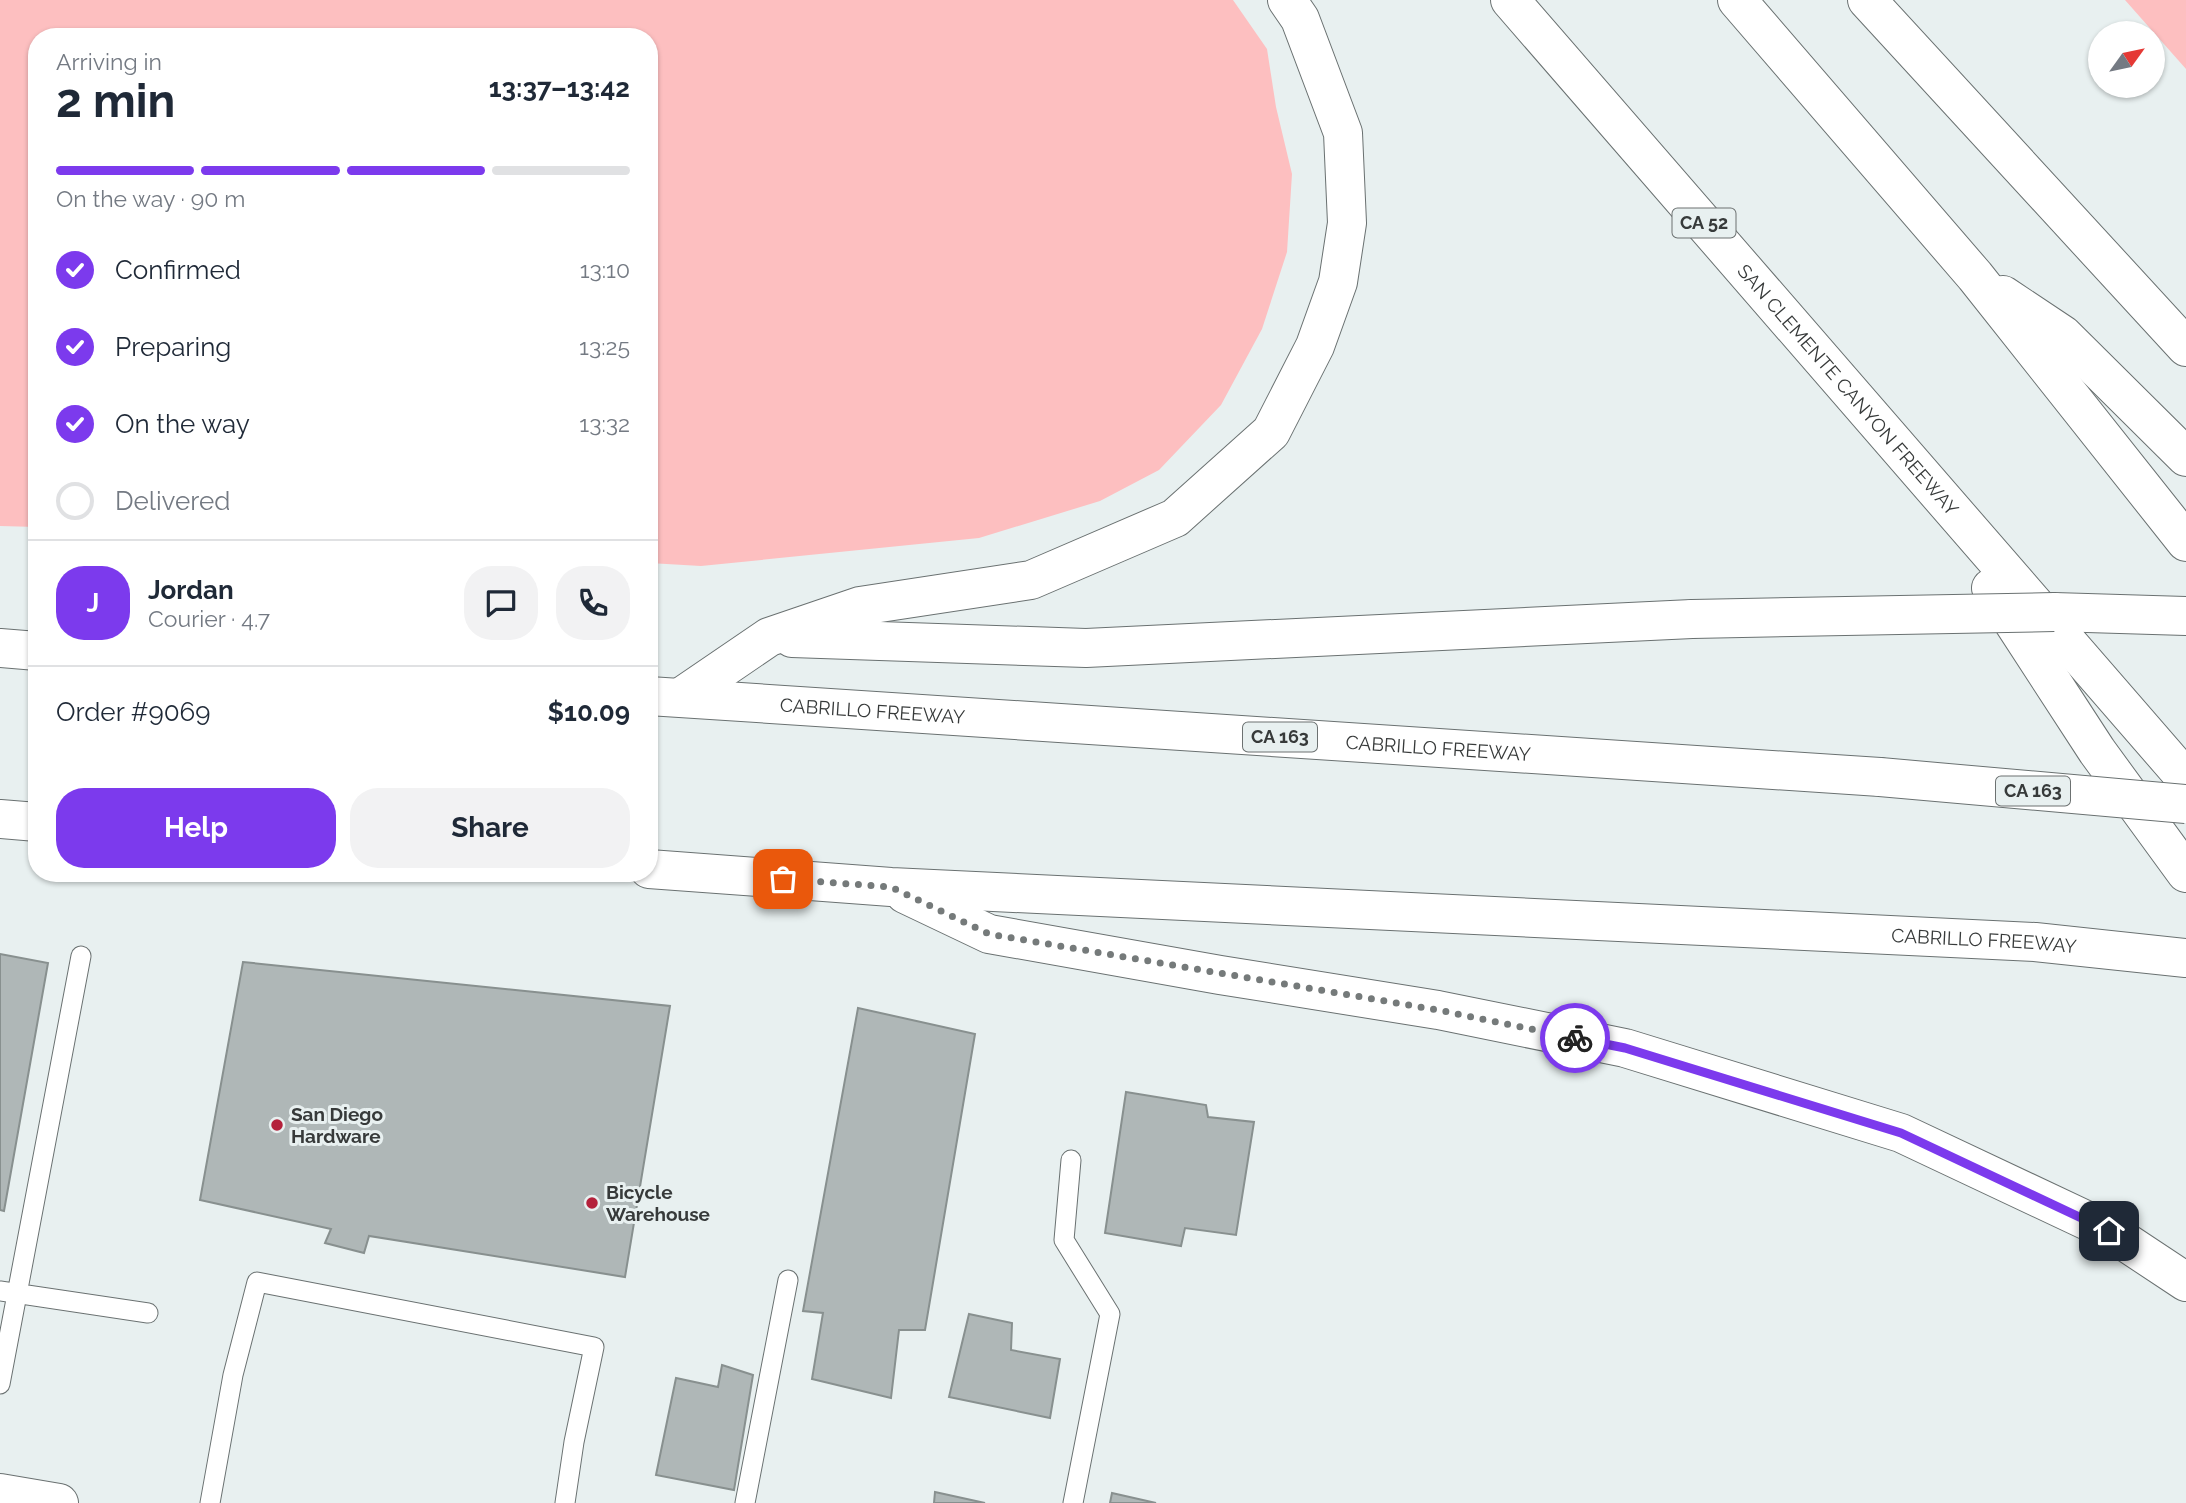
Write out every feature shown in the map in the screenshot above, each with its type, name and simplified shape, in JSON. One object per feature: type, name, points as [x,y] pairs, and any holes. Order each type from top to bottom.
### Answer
[{"type":"main road","points":[[665,696],[769,637],[860,606],[1031,580],[1175,519],[1271,432],[1315,346],[1338,282],[1348,223],[1343,133],[1300,19],[1286,0]]},
{"type":"main road","name":"SAN CLEMENTE CANYON FREEWAY","points":[[1510,0],[2186,779]]},
{"type":"main road","points":[[1737,0],[1975,276],[2186,542]]},
{"type":"main road","points":[[1867,0],[2186,347]]},
{"type":"main road","points":[[1975,276],[2063,335],[2186,457]]},
{"type":"main road","points":[[1897,446],[2097,751],[2186,873]]},
{"type":"main road","points":[[769,637],[1086,648],[1692,619],[2054,612],[2186,616]]},
{"type":"main road","points":[[0,648],[28,650]]},
{"type":"main road","name":"CABRILLO FREEWAY","points":[[665,696],[1880,777],[2186,804]]},
{"type":"main road","points":[[0,819],[28,821]]},
{"type":"main road","name":"CABRILLO FREEWAY","points":[[658,870],[891,887],[2035,942],[2186,958]]},
{"type":"main road","points":[[891,887],[989,934],[1438,1010],[1625,1048],[1901,1133],[2109,1231],[2186,1282]]},
{"type":"main road","points":[[12,1497],[59,1503]]},
{"type":"lane","points":[[0,1384],[8,1293],[81,956]]},
{"type":"lane","points":[[1070,1160],[1064,1240],[1110,1314],[1073,1503]]},
{"type":"lane","points":[[745,1503],[788,1280]]},
{"type":"lane","points":[[210,1503],[233,1375],[257,1282],[594,1347],[565,1503]]},
{"type":"lane","points":[[8,1293],[148,1312]]},
{"type":"shaded area","points":[[0,0],[1233,0],[1267,49],[1276,107],[1292,174],[1287,252],[1262,329],[1221,405],[1159,470],[1100,501],[979,538],[701,566],[658,564],[658,28],[28,28],[28,527],[0,526]]},
{"type":"shaded area","points":[[2125,0],[2186,0],[2186,69],[2165,45],[2165,21],[2144,21]]},
{"type":"building","points":[[0,954],[48,963],[4,1211],[0,1210]]},
{"type":"building","points":[[243,962],[670,1006],[625,1277],[369,1236],[364,1253],[325,1243],[331,1229],[200,1200]]},
{"type":"building","points":[[858,1008],[975,1034],[925,1330],[899,1330],[891,1398],[812,1379],[823,1313],[803,1311]]},
{"type":"building","points":[[1126,1092],[1206,1105],[1208,1117],[1254,1122],[1236,1235],[1185,1228],[1181,1246],[1105,1233]]},
{"type":"building","points":[[969,1314],[1012,1323],[1011,1350],[1060,1359],[1050,1418],[949,1397]]},
{"type":"building","points":[[722,1365],[753,1375],[734,1490],[656,1475],[676,1378],[718,1387]]},
{"type":"building","points":[[935,1492],[985,1503],[934,1503]]},
{"type":"building","points":[[1112,1493],[1156,1503],[1110,1503]]},
{"type":"way so far","points":[[783,879],[891,887],[989,934],[1438,1010],[1575,1038]]},
{"type":"place","name":"San Diego Hardware","points":[[277,1125]]},
{"type":"place","name":"Bicycle Warehouse","points":[[592,1203]]},
{"type":"route","points":[[1575,1038],[1625,1048],[1901,1133],[2109,1231]]}]
